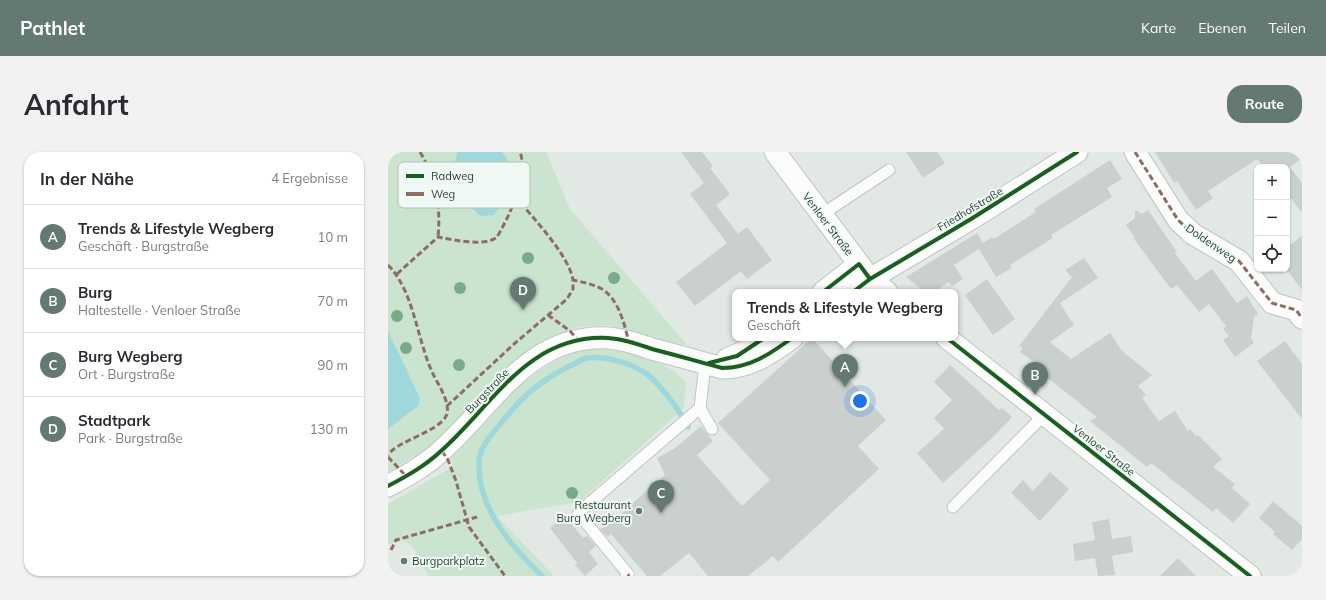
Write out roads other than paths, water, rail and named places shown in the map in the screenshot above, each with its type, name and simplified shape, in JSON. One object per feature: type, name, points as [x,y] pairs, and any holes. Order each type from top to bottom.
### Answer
[{"type":"street","name":"Venloer Straße","points":[[775,152],[864,272],[884,289]]},
{"type":"street","name":"Friedhofstraße","points":[[864,272],[971,219],[1077,152]]},
{"type":"street","name":"Doldenweg","points":[[1135,152],[1178,220],[1193,234],[1240,261],[1272,303],[1300,312]]},
{"type":"street","points":[[829,289],[864,272]]},
{"type":"street","points":[[855,289],[864,272]]},
{"type":"street","name":"Burgstraße","points":[[388,486],[418,470],[442,451],[520,370],[556,346],[577,339],[609,338],[629,342],[705,364],[722,368],[735,368],[751,364],[788,341]]},
{"type":"street","points":[[705,364],[737,356],[760,341]]},
{"type":"street","name":"Venloer Straße","points":[[951,341],[1250,576]]},
{"type":"lane","points":[[821,215],[889,170]]},
{"type":"lane","points":[[705,364],[700,408],[712,429]]},
{"type":"lane","points":[[626,576],[628,574],[578,513],[700,408]]},
{"type":"lane","points":[[953,507],[1044,415]]},
{"type":"water","points":[[458,152],[502,152],[508,162],[455,162]]},
{"type":"water","points":[[473,208],[498,208],[494,215],[480,216]]},
{"type":"water","points":[[388,331],[420,398],[418,406],[388,429]]},
{"type":"waterway","points":[[542,576],[519,552],[498,525],[490,511],[480,479],[479,462],[485,443],[521,400],[543,381],[583,359],[601,358],[616,360],[642,371],[655,381],[668,396],[688,427]]},
{"type":"place","name":"Stadtpark","points":[[523,310]]},
{"type":"place","name":"Trends & Lifestyle Wegberg","points":[[845,387]]},
{"type":"place","name":"Burg","points":[[1035,395]]},
{"type":"place","name":"Restaurant Burg Wegberg","points":[[639,511]]},
{"type":"place","name":"Burg Wegberg","points":[[661,513]]},
{"type":"place","name":"Burgparkplatz","points":[[404,561]]}]
